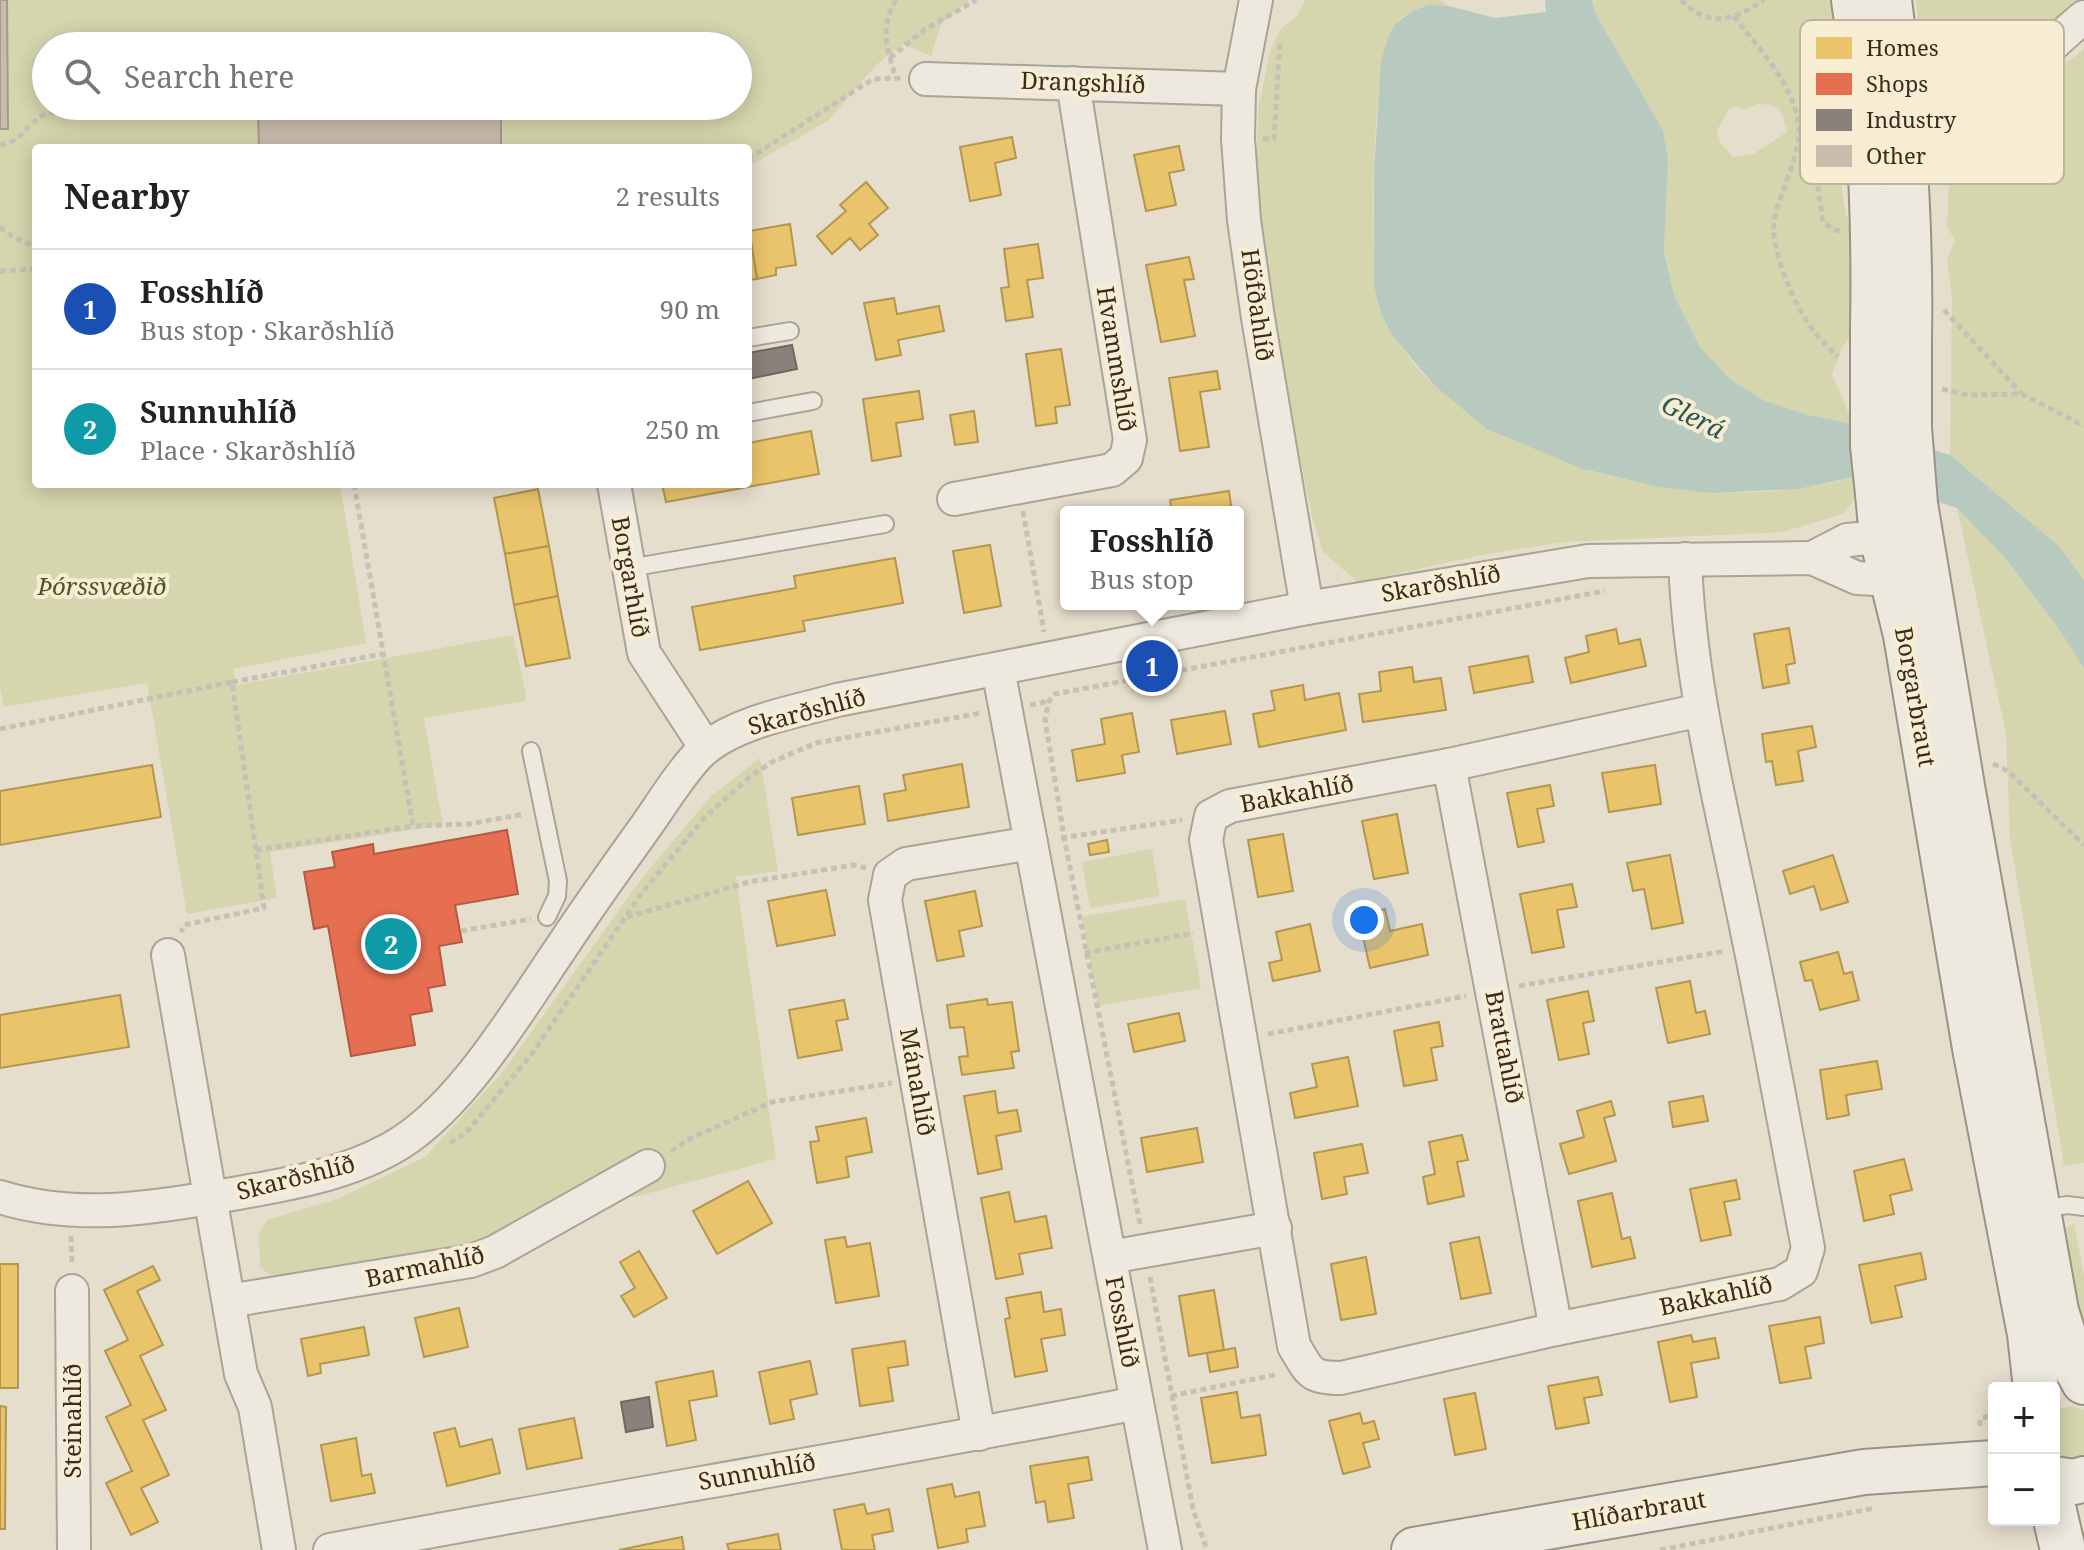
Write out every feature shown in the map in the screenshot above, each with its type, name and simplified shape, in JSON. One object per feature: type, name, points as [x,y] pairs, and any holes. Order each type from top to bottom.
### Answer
[{"type":"street","name":"Höfðahlíð","points":[[1256,0],[1239,89],[1238,139],[1244,220],[1307,608]]},
{"type":"street","name":"Borgarbraut","points":[[1854,0],[1859,20]]},
{"type":"street","name":"Borgarbraut","points":[[1889,0],[1889,20]]},
{"type":"street","points":[[2064,33],[2084,17]]},
{"type":"street","name":"Drangshlíð","points":[[911,78],[1239,89]]},
{"type":"street","name":"Hvammshlíð","points":[[954,499],[1112,470],[1126,458],[1130,440],[1073,83]]},
{"type":"street","name":"Borgarbraut","points":[[1880,184],[1874,227],[1891,333]]},
{"type":"street","name":"Borgarbraut","points":[[1895,184],[1910,269],[1891,333],[1873,446],[1899,517],[1911,581],[1963,792],[2022,1213],[2035,1382]]},
{"type":"street","name":"Borgarhlíð","points":[[615,488],[644,653],[706,748]]},
{"type":"street","name":"Skarðshlíð","points":[[1812,558],[1899,517]]},
{"type":"street","name":"Skarðshlíð","points":[[0,1197],[56,1210],[117,1211],[212,1198],[305,1180],[354,1166],[392,1148],[429,1120],[465,1081],[504,1031],[674,787],[706,748],[742,728],[837,700],[1307,608],[1560,564],[1812,558],[1857,578],[1911,581]]},
{"type":"street","name":"Bakkahlíð","points":[[1685,559],[1688,619],[1701,710],[1751,946],[1808,1248],[1801,1271],[1780,1284],[1556,1329],[1341,1378],[1320,1378],[1308,1369],[1294,1346],[1206,840],[1211,816],[1230,806],[1449,765],[1701,710]]},
{"type":"street","name":"Fosshlíð","points":[[998,669],[1165,1550]]},
{"type":"street","name":"Brattahlíð","points":[[1449,765],[1556,1329]]},
{"type":"street","points":[[890,875],[906,864],[1031,843]]},
{"type":"street","name":"Mánahlíð","points":[[890,875],[885,900],[979,1434]]},
{"type":"street","points":[[168,955],[241,1374],[255,1407],[279,1550]]},
{"type":"street","name":"Barmahlíð","points":[[229,1301],[471,1261],[495,1252],[648,1166]]},
{"type":"street","name":"Borgarbraut","points":[[2022,1213],[2070,1356],[2084,1382]]},
{"type":"street","points":[[1110,1257],[1275,1228]]},
{"type":"street","name":"Steinahlíð","points":[[72,1291],[74,1550]]},
{"type":"street","points":[[2060,1390],[2075,1387],[2084,1390]]},
{"type":"street","name":"Sunnuhlíð","points":[[330,1550],[1137,1403]]},
{"type":"street","name":"Hlíðarbraut","points":[[1414,1550],[1876,1489],[1988,1440]]},
{"type":"street","points":[[2060,1480],[2074,1482],[2084,1479]]},
{"type":"street","points":[[2057,1526],[2063,1550]]},
{"type":"lane","points":[[752,337],[790,331]]},
{"type":"lane","points":[[752,412],[813,401]]},
{"type":"lane","points":[[629,568],[885,524]]},
{"type":"lane","points":[[531,751],[558,881],[557,896],[547,917]]},
{"type":"lane","points":[[2022,1213],[2067,1205],[2084,1207]]},
{"type":"path","points":[[896,0],[886,16],[886,45],[890,58],[911,78]]},
{"type":"path","points":[[890,58],[924,30],[976,0]]},
{"type":"path","points":[[1681,0],[1696,13],[1718,19],[1734,16],[1764,0]]},
{"type":"path","points":[[752,156],[873,79],[911,78]]},
{"type":"path","points":[[0,145],[21,136],[35,120]]},
{"type":"path","points":[[1817,184],[1823,222],[1843,232],[1874,227]]},
{"type":"path","points":[[0,227],[32,245]]},
{"type":"path","points":[[0,271],[32,269]]},
{"type":"path","points":[[1941,307],[2022,394]]},
{"type":"path","points":[[1019,487],[1055,694]]},
{"type":"path","points":[[355,488],[413,826]]},
{"type":"path","points":[[1207,1550],[1193,1509],[1064,837],[1045,719],[1049,701],[1055,694],[1608,591]]},
{"type":"path","points":[[0,729],[382,654]]},
{"type":"path","points":[[168,955],[184,925],[264,908],[232,682]]},
{"type":"path","points":[[1992,763],[2008,771],[2084,845]]},
{"type":"path","points":[[256,850],[413,826],[469,824],[544,811]]},
{"type":"path","points":[[1031,843],[1211,816]]},
{"type":"path","points":[[625,917],[749,882],[854,865],[890,875]]},
{"type":"path","points":[[1053,958],[1222,928]]},
{"type":"path","points":[[648,1166],[691,1138],[772,1102],[917,1079]]},
{"type":"path","points":[[1137,1403],[1308,1369]]},
{"type":"path","points":[[1988,1416],[1980,1419],[1988,1438]]},
{"type":"path","points":[[1660,1550],[1876,1489]]},
{"type":"green space","name":"Þórssvæðið","points":[[0,0],[969,0],[941,24],[931,56],[903,44],[876,65],[829,120],[752,165],[752,144],[32,144],[32,488],[341,488],[366,643],[233,669],[237,685],[513,635],[526,701],[424,718],[443,825],[270,852],[277,898],[187,914],[147,683],[4,707],[0,688]]},
{"type":"green space","points":[[1305,0],[1440,0],[1449,6],[1419,9],[1405,15],[1394,26],[1381,78],[1374,167],[1374,257],[1381,314],[1405,352],[1435,386],[1561,458],[1594,472],[1684,490],[1713,492],[1801,488],[1859,476],[1857,498],[1842,514],[1783,532],[1565,542],[1487,554],[1358,582],[1323,552],[1312,516],[1271,314],[1255,187],[1259,104],[1270,52],[1280,29],[1298,15]]},
{"type":"green space","points":[[1592,0],[1836,0],[1838,20],[1800,20],[1800,184],[1841,184],[1851,234],[1852,333],[1841,350],[1832,374],[1853,424],[1808,415],[1763,400],[1731,380],[1700,347],[1674,295],[1664,252],[1668,159],[1663,130],[1596,15]],"holes":[[[1757,104],[1776,107],[1787,132],[1753,154],[1733,157],[1720,143],[1717,130],[1730,108],[1738,106],[1745,110]]]},
{"type":"green space","points":[[1916,0],[2084,0],[2063,20],[1918,20]]},
{"type":"green space","points":[[2084,49],[2084,580],[2060,547],[1950,455],[1952,298],[1947,261],[1955,239],[1947,228],[1949,184],[2064,184],[2064,65]]},
{"type":"green space","points":[[1957,508],[2006,559],[2084,668],[2084,1163],[2064,1166],[2010,838],[2006,734]]},
{"type":"green space","points":[[760,758],[778,871],[736,877],[776,1159],[638,1196],[543,1206],[475,1244],[291,1275],[270,1275],[260,1267],[259,1233],[267,1220],[337,1199],[425,1157],[501,1074],[642,878],[710,797]]},
{"type":"green space","points":[[1152,849],[1160,896],[1090,908],[1082,862]]},
{"type":"green space","points":[[1185,899],[1201,988],[1098,1006],[1082,917]]},
{"type":"green space","points":[[2074,1223],[2084,1275],[2084,1343],[2060,1247],[2065,1229]]},
{"type":"green space","points":[[2071,1406],[2084,1410],[2084,1464],[2060,1463],[2060,1409]]},
{"type":"water","name":"Glerá","points":[[1545,0],[1592,0],[1596,15],[1663,130],[1668,159],[1664,252],[1674,295],[1700,347],[1731,380],[1763,400],[1950,455],[2060,547],[2084,580],[2084,668],[2006,559],[1957,508],[1859,476],[1798,489],[1712,493],[1659,487],[1583,469],[1487,429],[1434,385],[1392,335],[1381,314],[1374,286],[1374,170],[1381,62],[1388,37],[1395,24],[1412,11],[1429,5],[1449,6],[1495,18],[1546,12]]},
{"type":"building: Homes","points":[[1012,137],[1016,158],[995,163],[1001,195],[970,201],[960,147]]},
{"type":"building: Homes","points":[[1179,146],[1184,170],[1169,173],[1176,205],[1146,211],[1134,155]]},
{"type":"building: Homes","points":[[866,182],[888,208],[869,224],[878,235],[860,250],[850,238],[832,254],[817,236],[846,211],[840,205]]},
{"type":"building: Homes","points":[[790,224],[796,265],[776,268],[776,275],[757,279],[752,230]]},
{"type":"building: Homes","points":[[1038,244],[1043,278],[1027,280],[1033,317],[1006,321],[1001,288],[1009,287],[1004,249]]},
{"type":"building: Homes","points":[[752,247],[757,279],[752,280]]},
{"type":"building: Homes","points":[[1189,257],[1194,279],[1184,280],[1195,336],[1161,342],[1146,265]]},
{"type":"building: Homes","points":[[894,298],[897,314],[939,306],[944,331],[898,340],[901,355],[876,360],[864,303]]},
{"type":"building: Homes","points":[[1061,349],[1070,405],[1055,407],[1057,423],[1036,426],[1026,354]]},
{"type":"building: Homes","points":[[1217,371],[1220,389],[1200,392],[1209,447],[1180,451],[1169,378]]},
{"type":"building: Homes","points":[[919,391],[923,419],[896,423],[901,456],[872,461],[863,399]]},
{"type":"building: Homes","points":[[974,411],[978,442],[955,445],[950,415]]},
{"type":"building: Homes","points":[[811,431],[819,474],[752,486],[752,442]]},
{"type":"building: Homes","points":[[663,488],[742,488],[666,502]]},
{"type":"building: Homes","points":[[538,489],[549,546],[505,554],[494,498]]},
{"type":"building: Homes","points":[[1229,491],[1231,506],[1171,506],[1170,500]]},
{"type":"building: Homes","points":[[990,545],[1001,606],[964,613],[953,551]]},
{"type":"building: Homes","points":[[549,546],[558,596],[514,605],[505,554]]},
{"type":"building: Homes","points":[[895,558],[903,603],[803,621],[805,631],[700,650],[692,607],[796,588],[794,576]]},
{"type":"building: Homes","points":[[558,596],[570,658],[526,666],[514,605]]},
{"type":"building: Homes","points":[[1789,628],[1795,663],[1786,665],[1789,683],[1763,688],[1754,634]]},
{"type":"building: Homes","points":[[1616,629],[1619,644],[1640,639],[1646,666],[1571,683],[1565,658],[1589,652],[1586,636]]},
{"type":"building: Homes","points":[[1528,656],[1533,682],[1474,693],[1469,667]]},
{"type":"building: Homes","points":[[1412,667],[1414,682],[1441,678],[1446,710],[1363,722],[1359,694],[1381,691],[1379,672]]},
{"type":"building: Homes","points":[[1303,685],[1305,700],[1339,693],[1346,730],[1259,747],[1253,714],[1275,710],[1271,691]]},
{"type":"building: Homes","points":[[1225,711],[1231,744],[1177,754],[1171,720]]},
{"type":"building: Homes","points":[[1132,713],[1139,752],[1122,755],[1125,773],[1077,781],[1072,750],[1105,744],[1101,719]]},
{"type":"building: Homes","points":[[1812,726],[1816,747],[1798,751],[1803,781],[1776,785],[1772,761],[1766,762],[1762,734]]},
{"type":"building: Homes","points":[[962,764],[969,807],[888,821],[884,794],[906,790],[903,775]]},
{"type":"building: Homes","points":[[152,765],[161,817],[0,845],[0,791]]},
{"type":"building: Homes","points":[[1655,765],[1661,804],[1609,812],[1602,773]]},
{"type":"building: Homes","points":[[1550,785],[1554,806],[1537,809],[1544,842],[1518,847],[1507,793]]},
{"type":"building: Homes","points":[[859,786],[865,824],[798,835],[792,798]]},
{"type":"building: Homes","points":[[1397,814],[1408,873],[1374,879],[1362,821]]},
{"type":"building: Homes","points":[[1283,834],[1293,891],[1258,897],[1248,840]]},
{"type":"building: Homes","points":[[1107,840],[1109,852],[1090,855],[1088,844]]},
{"type":"building: Homes","points":[[1670,855],[1683,923],[1652,929],[1644,889],[1633,891],[1627,863]]},
{"type":"building: Homes","points":[[1833,855],[1848,902],[1821,910],[1814,886],[1790,894],[1783,871]]},
{"type":"building: Homes","points":[[1572,884],[1577,907],[1557,910],[1564,947],[1532,953],[1520,894]]},
{"type":"building: Homes","points":[[826,890],[835,935],[777,946],[768,901]]},
{"type":"building: Homes","points":[[975,891],[982,926],[959,931],[964,956],[937,961],[925,901]]},
{"type":"building: Homes","points":[[1385,909],[1390,931],[1422,924],[1428,955],[1370,968],[1358,915]]},
{"type":"building: Homes","points":[[1310,924],[1320,971],[1273,981],[1269,963],[1282,960],[1276,932]]},
{"type":"building: Homes","points":[[1838,952],[1844,974],[1852,972],[1859,1000],[1820,1010],[1812,980],[1805,981],[1800,962]]},
{"type":"building: Homes","points":[[1690,981],[1696,1013],[1705,1011],[1710,1034],[1668,1043],[1656,988]]},
{"type":"building: Homes","points":[[1588,991],[1594,1021],[1583,1023],[1589,1054],[1559,1060],[1547,1000]]},
{"type":"building: Homes","points":[[120,995],[129,1047],[0,1068],[0,1015]]},
{"type":"building: Homes","points":[[987,999],[988,1005],[1012,1002],[1019,1051],[1011,1052],[1014,1068],[962,1075],[959,1057],[968,1056],[964,1027],[950,1028],[947,1005]]},
{"type":"building: Homes","points":[[844,1000],[848,1019],[836,1021],[842,1050],[798,1058],[789,1010]]},
{"type":"building: Homes","points":[[1179,1013],[1185,1041],[1134,1052],[1128,1024]]},
{"type":"building: Homes","points":[[1439,1022],[1443,1046],[1431,1048],[1437,1080],[1404,1086],[1394,1031]]},
{"type":"building: Homes","points":[[1348,1057],[1358,1106],[1295,1118],[1290,1093],[1317,1087],[1312,1064]]},
{"type":"building: Homes","points":[[1877,1061],[1882,1089],[1846,1095],[1849,1115],[1827,1119],[1820,1070]]},
{"type":"building: Homes","points":[[995,1091],[998,1113],[1017,1110],[1021,1131],[996,1136],[1002,1169],[978,1174],[964,1096]]},
{"type":"building: Homes","points":[[1703,1096],[1708,1121],[1673,1127],[1669,1102]]},
{"type":"building: Homes","points":[[1611,1101],[1615,1115],[1604,1118],[1616,1161],[1569,1174],[1560,1144],[1584,1137],[1577,1111]]},
{"type":"building: Homes","points":[[866,1118],[872,1152],[846,1157],[849,1177],[817,1183],[810,1142],[819,1141],[816,1127]]},
{"type":"building: Homes","points":[[1197,1128],[1203,1162],[1147,1172],[1141,1138]]},
{"type":"building: Homes","points":[[1462,1135],[1468,1160],[1457,1162],[1464,1196],[1428,1204],[1423,1177],[1435,1174],[1429,1142]]},
{"type":"building: Homes","points":[[1362,1144],[1368,1173],[1344,1177],[1347,1194],[1322,1199],[1314,1153]]},
{"type":"building: Homes","points":[[1904,1159],[1912,1190],[1890,1195],[1894,1214],[1864,1221],[1854,1171]]},
{"type":"building: Homes","points":[[1736,1180],[1740,1199],[1724,1202],[1731,1235],[1701,1241],[1690,1189]]},
{"type":"building: Homes","points":[[748,1181],[772,1223],[717,1254],[693,1211]]},
{"type":"building: Homes","points":[[1009,1192],[1015,1222],[1046,1216],[1052,1248],[1019,1254],[1023,1274],[996,1279],[981,1198]]},
{"type":"building: Homes","points":[[1612,1193],[1622,1239],[1630,1237],[1635,1258],[1592,1267],[1578,1201]]},
{"type":"building: Homes","points":[[845,1237],[847,1247],[870,1243],[879,1296],[836,1303],[825,1240]]},
{"type":"building: Homes","points":[[1479,1237],[1491,1293],[1461,1299],[1450,1243]]},
{"type":"building: Homes","points":[[639,1251],[667,1298],[634,1317],[621,1296],[635,1288],[620,1262]]},
{"type":"building: Homes","points":[[1921,1253],[1926,1279],[1895,1286],[1902,1317],[1871,1323],[1859,1265]]},
{"type":"building: Homes","points":[[1366,1257],[1376,1314],[1341,1320],[1331,1264]]},
{"type":"building: Homes","points":[[0,1264],[18,1264],[18,1388],[0,1388]]},
{"type":"building: Homes","points":[[153,1266],[160,1280],[137,1291],[163,1345],[140,1356],[166,1410],[143,1420],[169,1475],[141,1488],[158,1522],[131,1535],[106,1483],[132,1471],[106,1417],[131,1405],[105,1351],[128,1340],[104,1290]]},
{"type":"building: Homes","points":[[1214,1290],[1224,1350],[1189,1356],[1179,1296]]},
{"type":"building: Homes","points":[[1041,1292],[1044,1312],[1061,1309],[1065,1335],[1041,1339],[1047,1371],[1015,1377],[1005,1319],[1010,1318],[1006,1298]]},
{"type":"building: Homes","points":[[459,1308],[468,1347],[424,1357],[415,1318]]},
{"type":"building: Homes","points":[[1820,1317],[1824,1343],[1805,1347],[1811,1378],[1780,1383],[1769,1326]]},
{"type":"building: Homes","points":[[364,1327],[369,1355],[320,1364],[321,1373],[308,1376],[301,1339]]},
{"type":"building: Homes","points":[[1691,1335],[1693,1342],[1715,1338],[1719,1358],[1691,1363],[1697,1397],[1670,1402],[1658,1342]]},
{"type":"building: Homes","points":[[905,1341],[908,1365],[888,1368],[893,1401],[860,1406],[852,1349]]},
{"type":"building: Homes","points":[[1235,1348],[1238,1367],[1210,1372],[1207,1353]]},
{"type":"building: Homes","points":[[810,1361],[817,1394],[790,1400],[794,1419],[770,1424],[759,1372]]},
{"type":"building: Homes","points":[[713,1371],[717,1396],[689,1401],[696,1440],[667,1446],[656,1382]]},
{"type":"building: Homes","points":[[1598,1377],[1602,1395],[1584,1398],[1589,1423],[1556,1429],[1548,1386]]},
{"type":"building: Homes","points":[[1237,1392],[1241,1418],[1260,1415],[1266,1455],[1212,1463],[1201,1398]]},
{"type":"building: Homes","points":[[1475,1393],[1486,1449],[1455,1455],[1444,1399]]},
{"type":"building: Homes","points":[[0,1406],[6,1407],[5,1529],[0,1529]]},
{"type":"building: Homes","points":[[1360,1413],[1363,1424],[1374,1421],[1379,1439],[1363,1443],[1370,1467],[1343,1474],[1329,1421]]},
{"type":"building: Homes","points":[[574,1418],[582,1458],[527,1469],[519,1429]]},
{"type":"building: Homes","points":[[455,1428],[460,1447],[492,1439],[500,1473],[447,1486],[434,1433]]},
{"type":"building: Homes","points":[[356,1438],[362,1476],[371,1474],[375,1493],[331,1501],[321,1445]]},
{"type":"building: Homes","points":[[1088,1457],[1092,1480],[1068,1484],[1074,1518],[1048,1522],[1045,1501],[1036,1503],[1030,1466]]},
{"type":"building: Homes","points":[[952,1484],[955,1497],[979,1492],[985,1526],[966,1529],[968,1542],[938,1548],[927,1489]]},
{"type":"building: Homes","points":[[864,1504],[867,1514],[889,1509],[893,1531],[872,1535],[875,1550],[842,1550],[834,1510]]},
{"type":"building: Homes","points":[[778,1534],[781,1550],[729,1550],[727,1544]]},
{"type":"building: Homes","points":[[682,1537],[684,1550],[619,1550]]},
{"type":"building: Shops","points":[[507,830],[518,894],[455,905],[462,942],[439,946],[445,985],[428,988],[432,1011],[410,1015],[415,1045],[351,1056],[328,926],[314,929],[304,872],[335,867],[332,852],[373,844],[374,854]]},
{"type":"building: Industry","points":[[792,345],[797,369],[752,378],[752,352]]},
{"type":"building: Industry","points":[[649,1397],[653,1427],[626,1432],[621,1402]]},
{"type":"building: Other","points":[[0,0],[7,0],[8,129],[0,129]]},
{"type":"building: Other","points":[[258,120],[501,120],[501,144],[259,144]]},
{"type":"place","name":"Fosshlíð","points":[[1152,666]]},
{"type":"place","name":"Sunnuhlíð","points":[[391,944]]}]
